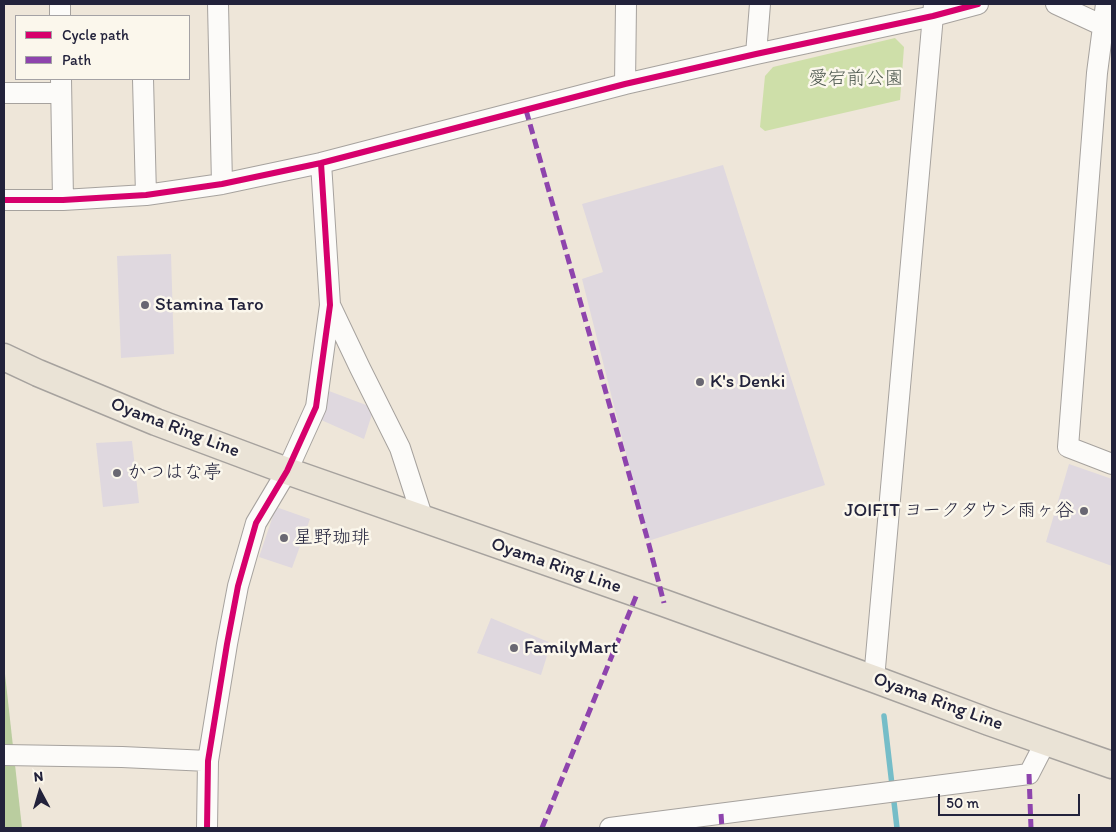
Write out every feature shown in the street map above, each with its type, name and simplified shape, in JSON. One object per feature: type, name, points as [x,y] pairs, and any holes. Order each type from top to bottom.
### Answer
[{"type":"main road","name":"Oyama Ring Line","points":[[4,358],[156,422],[286,471],[664,603],[988,722],[1112,765]]},
{"type":"street","points":[[218,4],[222,184]]},
{"type":"street","points":[[625,84],[626,4]]},
{"type":"street","points":[[756,54],[760,4]]},
{"type":"street","points":[[4,200],[64,200],[146,195],[222,184],[321,163],[625,84],[933,10],[978,4]]},
{"type":"street","points":[[1056,4],[1108,27]]},
{"type":"street","points":[[1106,4],[1108,27],[1097,72],[1068,447],[1112,464]]},
{"type":"street","points":[[874,679],[933,10]]},
{"type":"street","points":[[143,80],[146,195]]},
{"type":"street","points":[[4,93],[61,86],[64,200]]},
{"type":"street","points":[[206,828],[208,761],[238,586],[256,523],[286,471],[316,407],[330,305],[321,163]]},
{"type":"street","points":[[330,305],[400,448],[423,519]]},
{"type":"street","points":[[610,828],[1029,774],[1046,741]]},
{"type":"street","points":[[4,755],[208,761]]},
{"type":"green space","name":"愛宕前公園","points":[[895,38],[904,47],[900,100],[765,131],[760,127],[765,76],[773,67]]},
{"type":"green space","points":[[4,665],[22,828],[4,828]]},
{"type":"building","name":"K's Denki","points":[[723,165],[825,485],[648,541],[582,279],[603,272],[582,204]]},
{"type":"building","name":"Stamina Taro","points":[[171,254],[174,354],[121,358],[117,256]]},
{"type":"building","points":[[329,391],[374,408],[364,439],[319,419]]},
{"type":"building","name":"かつはな亭","points":[[132,441],[139,503],[103,507],[96,443]]},
{"type":"building","name":"JOIFIT ヨークタウン雨ヶ谷","points":[[1069,464],[1112,479],[1112,566],[1046,542]]},
{"type":"building","name":"星野珈琲","points":[[276,507],[310,519],[292,568],[259,557]]},
{"type":"building","name":"FamilyMart","points":[[491,618],[551,643],[541,675],[477,653]]},
{"type":"waterway","points":[[884,716],[897,828]]},
{"type":"marked path","points":[[526,110],[664,603]]},
{"type":"marked path","points":[[542,828],[637,594]]},
{"type":"marked path","points":[[1029,774],[1031,828]]},
{"type":"marked path","points":[[721,814],[722,828]]},
{"type":"cycle path","points":[[4,200],[63,200],[146,195],[222,184],[321,163],[625,84],[933,16],[978,4]]},
{"type":"cycle path","points":[[207,828],[208,761],[238,586],[256,523],[287,471],[316,407],[330,305],[321,163]]},
{"type":"place","name":"Stamina Taro","points":[[145,305]]},
{"type":"place","name":"K's Denki","points":[[700,382]]},
{"type":"place","name":"かつはな亭","points":[[117,473]]},
{"type":"place","name":"JOIFIT ヨークタウン雨ヶ谷","points":[[1084,511]]},
{"type":"place","name":"星野珈琲","points":[[284,538]]},
{"type":"place","name":"FamilyMart","points":[[514,648]]}]
